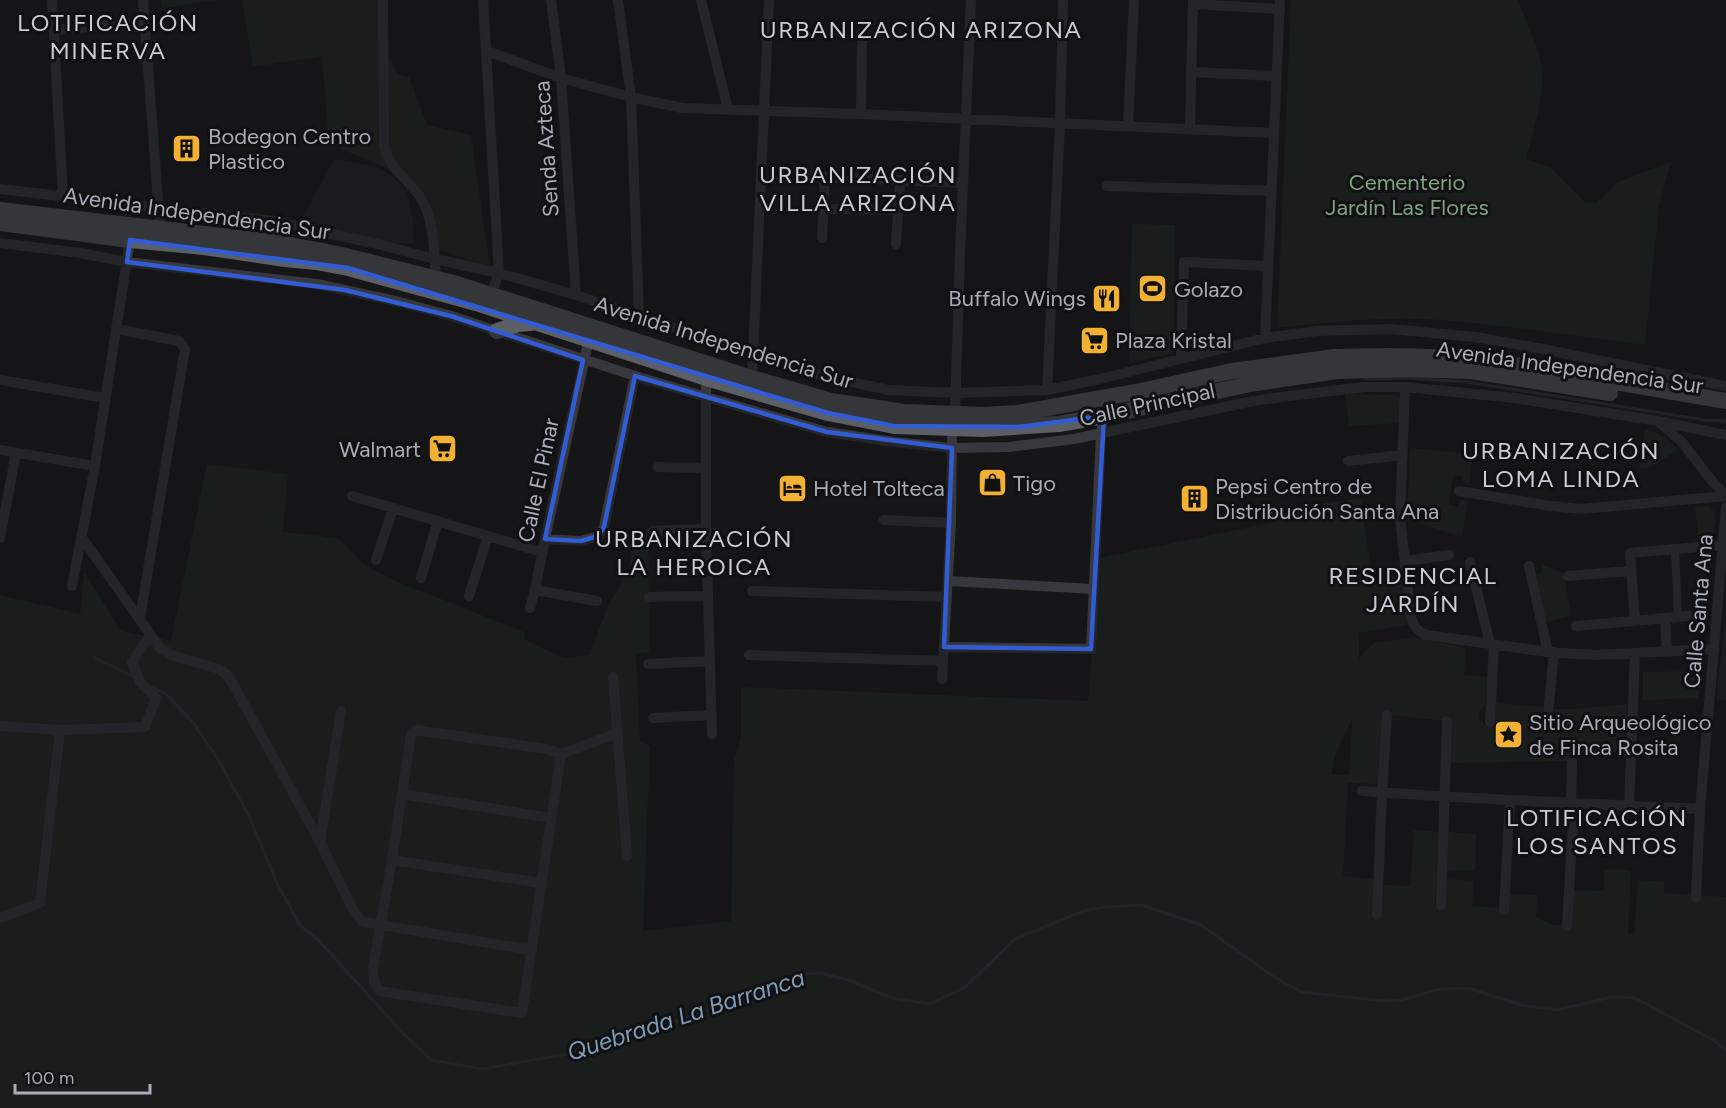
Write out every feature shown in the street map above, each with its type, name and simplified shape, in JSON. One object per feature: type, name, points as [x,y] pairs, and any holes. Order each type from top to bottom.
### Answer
[{"type":"highway","name":"Avenida Independencia Sur","points":[[0,210],[306,247],[491,295],[831,401],[953,421],[983,429],[1039,426],[1104,416],[1250,384],[1337,371],[1405,369],[1471,371],[1726,410]]},
{"type":"highway","name":"Avenida Independencia Sur","points":[[0,223],[316,262],[403,283],[539,323],[706,378],[828,412],[894,426],[1018,413],[1136,392],[1232,371],[1334,357],[1475,358],[1726,401]]},
{"type":"highway","points":[[497,331],[518,324],[539,323]]},
{"type":"street","points":[[52,0],[63,196]]},
{"type":"street","points":[[143,0],[160,228]]},
{"type":"street","points":[[383,0],[385,153],[391,165],[422,199],[433,234],[436,279]]},
{"type":"street","points":[[483,0],[499,273],[491,295]]},
{"type":"street","name":"Senda Azteca","points":[[551,0],[561,78],[576,295]]},
{"type":"street","points":[[618,0],[631,97],[639,316]]},
{"type":"street","points":[[701,0],[728,110]]},
{"type":"street","points":[[752,378],[769,0]]},
{"type":"street","points":[[942,679],[951,523],[953,421],[956,393],[971,0]]},
{"type":"street","points":[[1047,390],[1060,124],[1063,0]]},
{"type":"street","points":[[1128,126],[1134,0]]},
{"type":"street","points":[[1190,129],[1193,2],[1280,5],[1265,338]]},
{"type":"street","points":[[54,30],[145,22]]},
{"type":"street","points":[[861,114],[862,33]]},
{"type":"street","points":[[487,51],[561,78],[682,108],[1274,133]]},
{"type":"street","points":[[1191,72],[1277,76]]},
{"type":"street","points":[[807,176],[963,183]]},
{"type":"street","points":[[822,238],[825,177]]},
{"type":"street","points":[[896,244],[900,181]]},
{"type":"street","points":[[1107,186],[1272,191]]},
{"type":"street","points":[[0,189],[273,221],[373,243],[499,273],[576,295],[806,372],[888,390],[956,393],[1047,390],[1265,338],[1317,331],[1365,329],[1391,329],[1464,336],[1543,349],[1726,386]]},
{"type":"street","points":[[823,209],[898,210]]},
{"type":"street","points":[[306,247],[314,230]]},
{"type":"street","points":[[72,586],[95,466],[129,240]]},
{"type":"street","name":"Calle Principal","points":[[0,243],[80,253],[127,262],[317,284],[400,302],[635,376],[706,402],[827,432],[894,442],[952,448],[1009,447],[1101,434],[1253,401],[1365,387],[1405,387],[1515,398],[1658,421],[1726,435]]},
{"type":"street","points":[[1181,358],[1184,262],[1268,266]]},
{"type":"street","points":[[117,329],[179,341],[185,350],[140,618]]},
{"type":"street","name":"Calle El Pinar","points":[[530,608],[589,339]]},
{"type":"street","points":[[545,539],[581,541],[598,536],[604,527],[635,376]]},
{"type":"street","points":[[706,378],[706,529],[712,734]]},
{"type":"street","points":[[0,380],[105,398]]},
{"type":"street","points":[[1250,384],[1253,401]]},
{"type":"street","points":[[1405,387],[1400,517],[1411,618],[1417,630],[1427,635],[1551,652],[1595,655],[1714,649]]},
{"type":"street","points":[[944,648],[1091,650],[1101,434],[1104,416]]},
{"type":"street","points":[[1658,421],[1682,442],[1712,482],[1726,496]]},
{"type":"street","points":[[0,450],[95,466]]},
{"type":"street","points":[[0,538],[16,453]]},
{"type":"street","points":[[1348,461],[1403,455]]},
{"type":"street","points":[[658,467],[705,468]]},
{"type":"street","points":[[1459,491],[1564,508],[1726,496]]},
{"type":"street","points":[[352,496],[542,552]]},
{"type":"street","name":"Calle Santa Ana","points":[[1696,897],[1700,809],[1726,507]]},
{"type":"street","points":[[376,560],[393,508]]},
{"type":"street","points":[[884,520],[951,523]]},
{"type":"street","points":[[421,578],[438,521]]},
{"type":"street","points":[[652,531],[706,529]]},
{"type":"street","points":[[469,596],[488,536]]},
{"type":"street","points":[[82,538],[160,648],[171,655],[219,669],[226,674],[320,842],[354,912],[362,921],[532,950]]},
{"type":"street","points":[[1635,621],[1630,553],[1723,545]]},
{"type":"street","points":[[1675,549],[1678,617]]},
{"type":"street","points":[[1405,561],[1449,555]]},
{"type":"street","points":[[1470,562],[1492,644],[1490,722]]},
{"type":"street","points":[[1529,566],[1551,652],[1547,724]]},
{"type":"street","points":[[1568,576],[1631,571]]},
{"type":"street","points":[[948,581],[1094,588]]},
{"type":"street","points":[[535,590],[597,601]]},
{"type":"street","points":[[752,591],[947,597]]},
{"type":"street","points":[[649,597],[708,596]]},
{"type":"street","points":[[1576,626],[1700,615]]},
{"type":"street","points":[[1665,618],[1667,651]]},
{"type":"street","points":[[0,726],[60,730],[145,727],[156,698],[140,682],[132,662],[150,635]]},
{"type":"street","points":[[1629,806],[1635,652]]},
{"type":"street","points":[[749,655],[943,661]]},
{"type":"street","points":[[648,664],[710,661]]},
{"type":"street","points":[[613,677],[627,856]]},
{"type":"street","points":[[320,842],[341,711]]},
{"type":"street","points":[[652,718],[711,715]]},
{"type":"street","points":[[1377,915],[1387,715]]},
{"type":"street","points":[[1441,905],[1447,721]]},
{"type":"street","points":[[0,918],[40,903],[60,730]]},
{"type":"street","points":[[561,753],[522,1013],[379,991],[374,981],[373,968],[411,734],[416,730],[561,753],[618,732]]},
{"type":"street","points":[[1567,926],[1572,762]]},
{"type":"street","points":[[1362,790],[1510,801],[1700,809]]},
{"type":"street","points":[[402,794],[551,818]]},
{"type":"street","points":[[1504,910],[1510,801]]},
{"type":"street","points":[[392,860],[541,883]]},
{"type":"highlighted area","points":[[130,240],[348,268],[828,413],[894,426],[1019,427],[1104,416],[1091,649],[944,647],[952,448],[827,432],[635,376],[604,527],[598,536],[581,541],[545,539],[583,360],[451,316],[345,290],[127,262]]},
{"type":"shaded area","points":[[334,159],[377,167],[395,178],[406,191],[409,200],[413,221],[413,243],[380,244],[327,238],[328,246],[293,235]]},
{"type":"shaded area","points":[[1726,613],[1726,700],[1716,699]]},
{"type":"green space","points":[[161,0],[218,0],[162,8]]},
{"type":"green space","points":[[242,0],[383,0],[383,48],[398,74],[409,77],[427,125],[471,135],[490,267],[428,246],[422,209],[404,182],[387,168],[329,144],[322,56],[253,67]]},
{"type":"green space","name":"Cementerio Jardín Las Flores","points":[[1291,0],[1518,0],[1536,45],[1542,71],[1540,103],[1526,159],[1550,167],[1585,202],[1596,203],[1618,182],[1671,162],[1659,205],[1645,345],[1441,320],[1370,319],[1277,328]]},
{"type":"green space","name":"Golazo","points":[[1132,224],[1175,225],[1174,353],[1129,363]]},
{"type":"green space","points":[[1345,394],[1396,395],[1400,401],[1399,423],[1349,426]]},
{"type":"green space","points":[[1645,428],[1666,438],[1678,450],[1651,467],[1640,468]]},
{"type":"green space","points":[[1410,448],[1472,454],[1469,486],[1463,481],[1462,476],[1453,475],[1449,505],[1457,507],[1462,500],[1468,501],[1462,537],[1407,519]]},
{"type":"green space","points":[[207,464],[288,474],[283,532],[339,539],[363,563],[375,571],[524,632],[525,640],[564,658],[589,655],[610,601],[629,573],[633,533],[648,531],[649,652],[636,654],[640,741],[650,746],[643,931],[731,921],[734,761],[741,737],[741,687],[1088,701],[1100,558],[1275,522],[1294,506],[1296,521],[1303,519],[1304,505],[1361,499],[1372,580],[1401,576],[1407,625],[1359,633],[1359,660],[1374,643],[1415,637],[1466,648],[1464,675],[1487,677],[1485,706],[1480,709],[1479,720],[1484,725],[1494,726],[1496,703],[1543,707],[1541,728],[1552,729],[1554,724],[1558,723],[1559,714],[1554,709],[1627,704],[1624,751],[1569,755],[1569,761],[1450,763],[1452,722],[1383,714],[1377,784],[1348,783],[1343,876],[1373,879],[1382,915],[1384,885],[1410,886],[1414,830],[1438,832],[1435,905],[1445,905],[1446,879],[1474,881],[1472,906],[1500,908],[1509,894],[1537,895],[1536,917],[1552,925],[1571,926],[1573,890],[1604,891],[1604,869],[1631,870],[1628,934],[1634,935],[1638,880],[1664,882],[1664,893],[1726,897],[1726,1108],[0,1108],[0,595],[80,614],[84,572],[121,631],[171,641]],"holes":[[[1352,719],[1349,775],[1332,775],[1336,753]]]},
{"type":"green space","points":[[1708,506],[1715,515],[1714,536],[1709,540],[1699,542],[1695,507]]},
{"type":"green space","points":[[1542,565],[1564,573],[1571,616],[1546,622],[1537,578],[1537,575],[1543,571]]},
{"type":"green space","points":[[1701,671],[1698,698],[1643,700],[1643,672]]},
{"type":"green space","points":[[1448,832],[1476,834],[1475,871],[1446,870]]},
{"type":"waterway","points":[[1365,379],[1407,378],[1467,382],[1705,420],[1726,421]]},
{"type":"waterway","name":"Quebrada La Barranca","points":[[95,658],[134,677]]},
{"type":"waterway","name":"Quebrada La Barranca","points":[[150,686],[166,694],[192,721],[219,761],[249,816],[277,883],[299,924],[318,940],[402,1032],[431,1060],[483,1069],[567,1054],[678,1021],[805,974],[820,973],[848,980],[892,998],[929,1004],[964,988],[1015,939],[1083,911],[1104,907],[1141,905],[1201,925],[1271,975],[1301,992],[1384,1001],[1402,1000],[1440,989],[1468,988],[1521,1005],[1557,1010],[1612,997],[1635,998],[1715,1041],[1726,1050]]},
{"type":"place","name":"Bodegon Centro Plastico","points":[[187,149]]},
{"type":"place","name":"Golazo","points":[[1153,289]]},
{"type":"place","name":"Buffalo Wings","points":[[1107,298]]},
{"type":"place","name":"Plaza Kristal","points":[[1094,340]]},
{"type":"place","name":"Walmart","points":[[442,449]]},
{"type":"place","name":"Tigo","points":[[992,483]]},
{"type":"place","name":"Hotel Tolteca","points":[[792,488]]},
{"type":"place","name":"Pepsi Centro de Distribución Santa Ana","points":[[1194,499]]},
{"type":"place","name":"Sitio Arqueológico de Finca Rosita","points":[[1508,735]]},
{"type":"district","name":"URBANIZACIÓN ARIZONA","points":[[921,30]]},
{"type":"district","name":"LOTIFICACIÓN MINERVA","points":[[108,37]]},
{"type":"district","name":"URBANIZACIÓN VILLA ARIZONA","points":[[858,189]]},
{"type":"district","name":"URBANIZACIÓN LOMA LINDA","points":[[1561,465]]},
{"type":"district","name":"URBANIZACIÓN LA HEROICA","points":[[694,553]]},
{"type":"district","name":"RESIDENCIAL JARDÍN","points":[[1413,590]]},
{"type":"district","name":"LOTIFICACIÓN LOS SANTOS","points":[[1597,832]]}]
